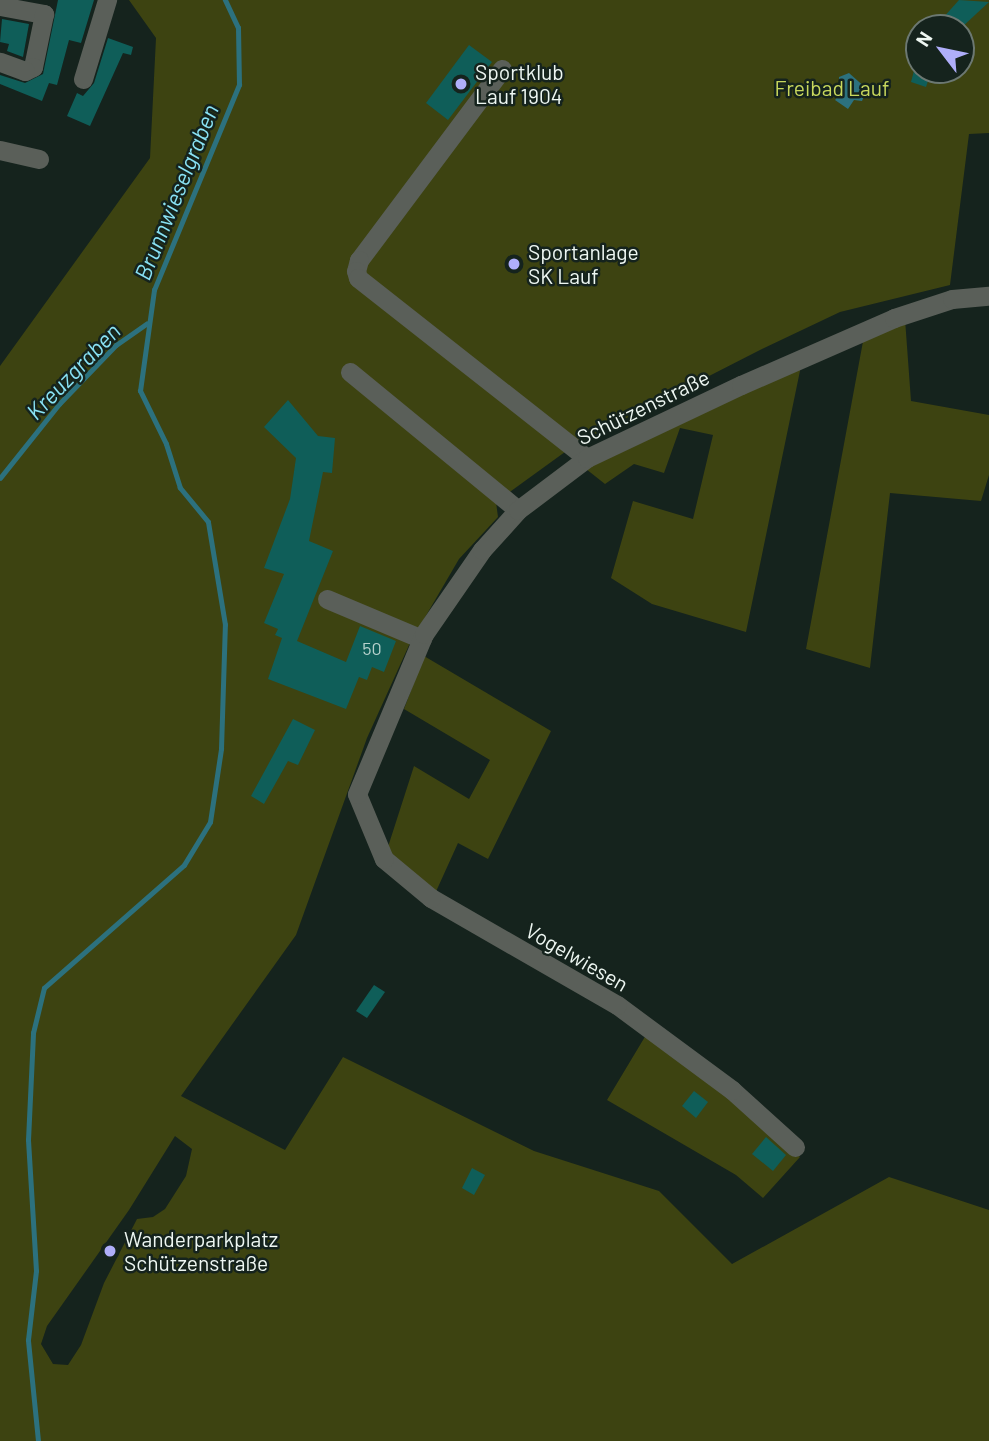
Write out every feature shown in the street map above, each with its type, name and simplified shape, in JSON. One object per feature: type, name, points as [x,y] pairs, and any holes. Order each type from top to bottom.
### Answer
[{"type":"street","points":[[83,79],[107,0]]},
{"type":"street","points":[[0,6],[44,14],[33,67],[25,71],[0,62]]},
{"type":"street","points":[[502,69],[359,260],[356,271],[358,278],[587,457]]},
{"type":"street","points":[[0,150],[39,159]]},
{"type":"street","name":"Schützenstraße","points":[[357,794],[422,639],[482,550],[518,510],[587,457],[894,318],[952,299],[989,296]]},
{"type":"street","points":[[350,372],[518,510]]},
{"type":"street","points":[[327,599],[422,639]]},
{"type":"street","name":"Vogelwiesen","points":[[357,794],[384,859],[431,898],[617,1005],[732,1090],[795,1147]]},
{"type":"green space","name":"Freibad Lauf","points":[[129,0],[989,0],[989,133],[969,134],[950,285],[840,312],[760,350],[576,444],[496,502],[498,517],[459,559],[410,643],[367,738],[296,935],[181,1096],[285,1150],[343,1057],[534,1151],[659,1191],[732,1264],[889,1177],[989,1210],[989,1441],[0,1441],[0,366],[150,158],[156,38]],"holes":[[[175,1136],[192,1149],[186,1176],[165,1209],[153,1217],[137,1219],[104,1283],[81,1345],[68,1365],[53,1364],[41,1344],[47,1326],[129,1210]]]},
{"type":"green space","points":[[905,319],[911,401],[989,415],[989,475],[981,501],[890,493],[870,668],[806,649],[864,336]]},
{"type":"green space","points":[[801,366],[746,632],[652,604],[611,578],[633,501],[693,519],[713,435],[680,428],[664,473],[634,464],[605,484],[586,469],[595,461]]},
{"type":"green space","points":[[424,656],[551,731],[488,859],[458,843],[434,896],[386,853],[414,766],[469,799],[490,760],[404,709]]},
{"type":"green space","points":[[646,1035],[728,1093],[800,1157],[763,1198],[736,1175],[607,1100]]},
{"type":"water","points":[[849,73],[867,89],[862,101],[854,100],[848,109],[835,100],[840,94],[839,77]]},
{"type":"building","points":[[58,0],[94,0],[81,43],[69,40],[57,85],[49,83],[42,101],[0,84],[0,75],[25,83],[43,74]]},
{"type":"building","points":[[959,0],[989,2],[975,15],[946,14]]},
{"type":"building","points":[[2,19],[29,24],[23,57],[7,51],[9,44],[0,42]]},
{"type":"building","points":[[108,38],[133,47],[131,55],[123,53],[90,126],[67,116],[77,93],[83,96],[94,83]]},
{"type":"building","name":"Sportklub Lauf 1904","points":[[469,45],[492,62],[448,120],[426,103]]},
{"type":"building","points":[[288,400],[318,436],[335,438],[332,473],[323,472],[309,541],[333,551],[297,641],[346,662],[360,626],[396,641],[384,672],[372,667],[367,680],[359,677],[346,709],[268,679],[282,638],[275,635],[278,629],[264,623],[284,574],[264,568],[290,499],[296,458],[264,427]]},
{"type":"building","points":[[293,719],[315,730],[298,765],[288,761],[264,804],[251,796]]},
{"type":"building","points":[[374,985],[385,992],[367,1018],[356,1011]]},
{"type":"building","points":[[694,1091],[708,1102],[696,1118],[682,1106]]},
{"type":"building","points":[[766,1137],[786,1155],[773,1171],[752,1154]]},
{"type":"building","points":[[472,1168],[485,1175],[474,1195],[462,1188]]},
{"type":"waterway","name":"Brunnwieselgraben","points":[[38,1441],[28,1340],[36,1271],[28,1140],[33,1033],[44,988],[184,865],[210,822],[221,749],[225,625],[208,522],[180,488],[166,444],[140,391],[154,290],[239,85],[238,28],[225,0]]},
{"type":"waterway","name":"Kreuzgraben","points":[[0,478],[59,404],[116,345],[146,324]]},
{"type":"place","name":"Sportklub Lauf 1904","points":[[461,84]]},
{"type":"place","name":"Sportanlage SK Lauf","points":[[514,264]]},
{"type":"place","name":"Wanderparkplatz Schützenstraße","points":[[110,1251]]}]
